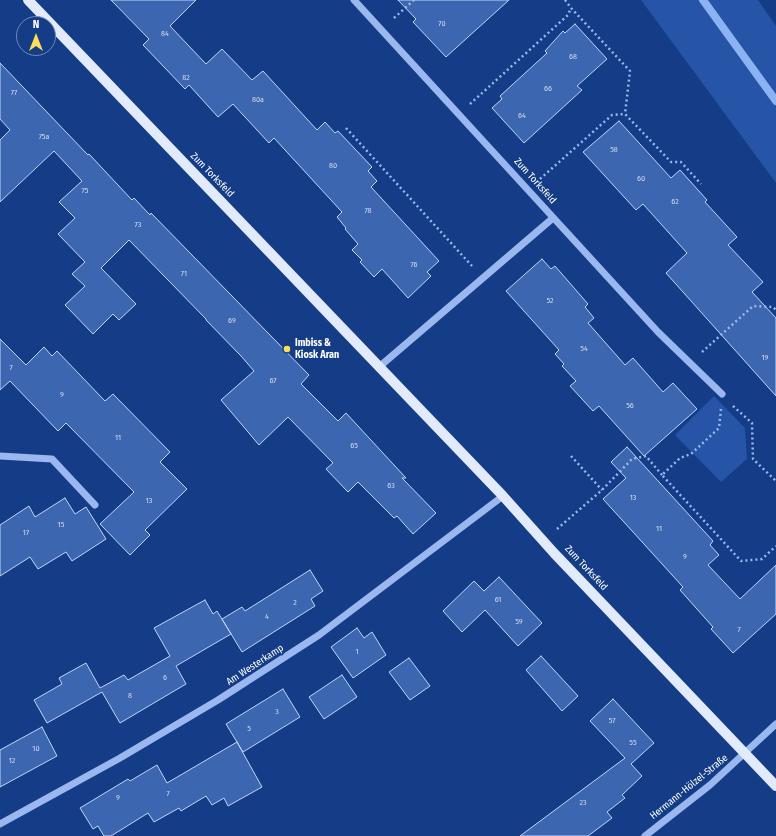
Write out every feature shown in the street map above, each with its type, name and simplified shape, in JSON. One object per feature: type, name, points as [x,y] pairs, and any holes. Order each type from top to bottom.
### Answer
[{"type":"main road","name":"Zum Torksfeld","points":[[28,0],[503,496],[776,786]]},
{"type":"street","name":"Zum Torksfeld","points":[[354,0],[658,332],[722,394]]},
{"type":"street","name":"Zum Torksfeld","points":[[378,367],[553,218]]},
{"type":"street","points":[[0,456],[52,459],[96,505]]},
{"type":"street","name":"Am Westerkamp","points":[[0,824],[120,758],[218,700],[319,635],[503,496]]},
{"type":"street","name":"Hermann-Hölzel-Straße","points":[[645,836],[710,785],[776,724]]},
{"type":"path","points":[[381,30],[414,0]]},
{"type":"path","points":[[565,0],[630,71],[625,114]]},
{"type":"path","points":[[458,114],[568,15],[571,8]]},
{"type":"path","points":[[625,114],[672,162],[681,162],[701,184]]},
{"type":"path","points":[[528,190],[612,115],[625,114]]},
{"type":"path","points":[[346,128],[482,278]]},
{"type":"path","points":[[690,363],[753,306],[773,307],[776,310]]},
{"type":"path","points":[[722,394],[752,423],[753,459],[776,481]]},
{"type":"path","points":[[662,474],[680,458],[691,454],[719,428],[721,407],[728,401]]},
{"type":"path","points":[[571,456],[602,490]]},
{"type":"path","points":[[543,540],[602,490],[632,459],[646,456],[741,561],[762,559],[776,546]]},
{"type":"shaded area","points":[[641,0],[758,0],[776,26],[776,183]]},
{"type":"shaded area","points":[[714,396],[745,428],[747,459],[721,482],[675,435]]},
{"type":"building","points":[[111,0],[196,0],[170,26],[206,64],[222,49],[252,80],[263,71],[317,130],[325,122],[335,133],[338,131],[372,167],[368,171],[377,181],[371,187],[439,261],[427,272],[431,276],[408,298],[382,269],[374,277],[360,262],[362,260],[352,250],[358,244],[337,217],[342,212],[274,138],[269,143],[233,104],[218,117],[189,85],[185,89],[143,45],[149,39]]},
{"type":"building","points":[[398,0],[509,0],[446,57],[413,22],[416,19]]},
{"type":"building","points":[[575,24],[607,59],[577,86],[582,90],[524,143],[492,108],[502,99],[500,96],[547,53],[545,51],[563,31],[565,33]]},
{"type":"building","points":[[0,63],[132,200],[134,198],[150,215],[151,213],[309,375],[301,384],[338,421],[346,413],[406,478],[402,478],[436,513],[413,534],[397,516],[394,518],[358,482],[348,492],[326,469],[333,463],[288,417],[259,445],[221,400],[254,371],[129,240],[101,268],[136,304],[119,320],[113,314],[93,334],[65,305],[85,286],[72,274],[85,262],[58,234],[75,218],[59,202],[82,181],[54,151],[0,202],[0,140],[10,130],[0,119]]},
{"type":"building","points":[[619,121],[671,178],[680,170],[707,200],[705,202],[737,237],[728,245],[763,282],[752,292],[776,318],[776,396],[666,273],[687,253],[643,204],[636,210],[583,152]]},
{"type":"building","points":[[542,259],[551,269],[555,266],[588,304],[585,307],[594,318],[588,323],[625,365],[633,358],[663,392],[673,383],[697,409],[644,456],[599,406],[593,411],[570,386],[576,381],[562,366],[564,364],[555,354],[559,350],[506,291]]},
{"type":"building","points":[[0,339],[26,365],[44,347],[52,356],[57,351],[105,401],[113,394],[170,452],[160,462],[187,489],[145,530],[150,535],[130,555],[100,524],[134,492],[66,423],[58,431],[10,381],[0,390]]},
{"type":"building","points":[[627,447],[713,541],[710,545],[719,555],[708,565],[740,599],[776,565],[776,614],[733,653],[711,629],[713,627],[680,590],[683,587],[603,499],[626,478],[611,462]]},
{"type":"building","points":[[65,498],[75,514],[86,507],[106,539],[72,561],[66,552],[38,569],[30,557],[0,576],[0,525],[29,506],[35,517]]},
{"type":"building","points":[[310,570],[323,591],[311,599],[315,606],[242,652],[222,619],[242,607],[245,611]]},
{"type":"building","points":[[499,577],[542,623],[518,646],[485,610],[462,632],[443,611],[474,581],[484,591]]},
{"type":"building","points":[[205,600],[213,614],[217,611],[231,634],[176,666],[186,684],[120,723],[102,692],[47,723],[34,700],[62,684],[59,678],[86,663],[100,688],[124,675],[128,680],[170,656],[154,628]]},
{"type":"building","points":[[357,628],[364,638],[372,632],[386,655],[353,678],[331,647]]},
{"type":"building","points":[[541,656],[578,696],[562,711],[526,670]]},
{"type":"building","points":[[409,658],[430,686],[410,700],[389,672]]},
{"type":"building","points":[[342,675],[357,697],[324,719],[309,697]]},
{"type":"building","points":[[283,689],[300,717],[243,752],[226,724]]},
{"type":"building","points":[[613,699],[654,743],[631,764],[642,776],[622,795],[625,798],[607,812],[612,818],[588,836],[520,836],[625,758],[590,721]]},
{"type":"building","points":[[42,727],[57,756],[0,787],[0,750]]},
{"type":"building","points":[[237,742],[262,787],[228,806],[224,798],[212,805],[206,796],[181,811],[179,808],[154,822],[148,813],[111,836],[104,836],[98,826],[93,829],[80,808],[128,779],[130,781],[157,765],[167,783]]},
{"type":"waterway","points":[[703,0],[776,101]]},
{"type":"place","name":"Imbiss & Kiosk Aran","points":[[287,349]]}]
